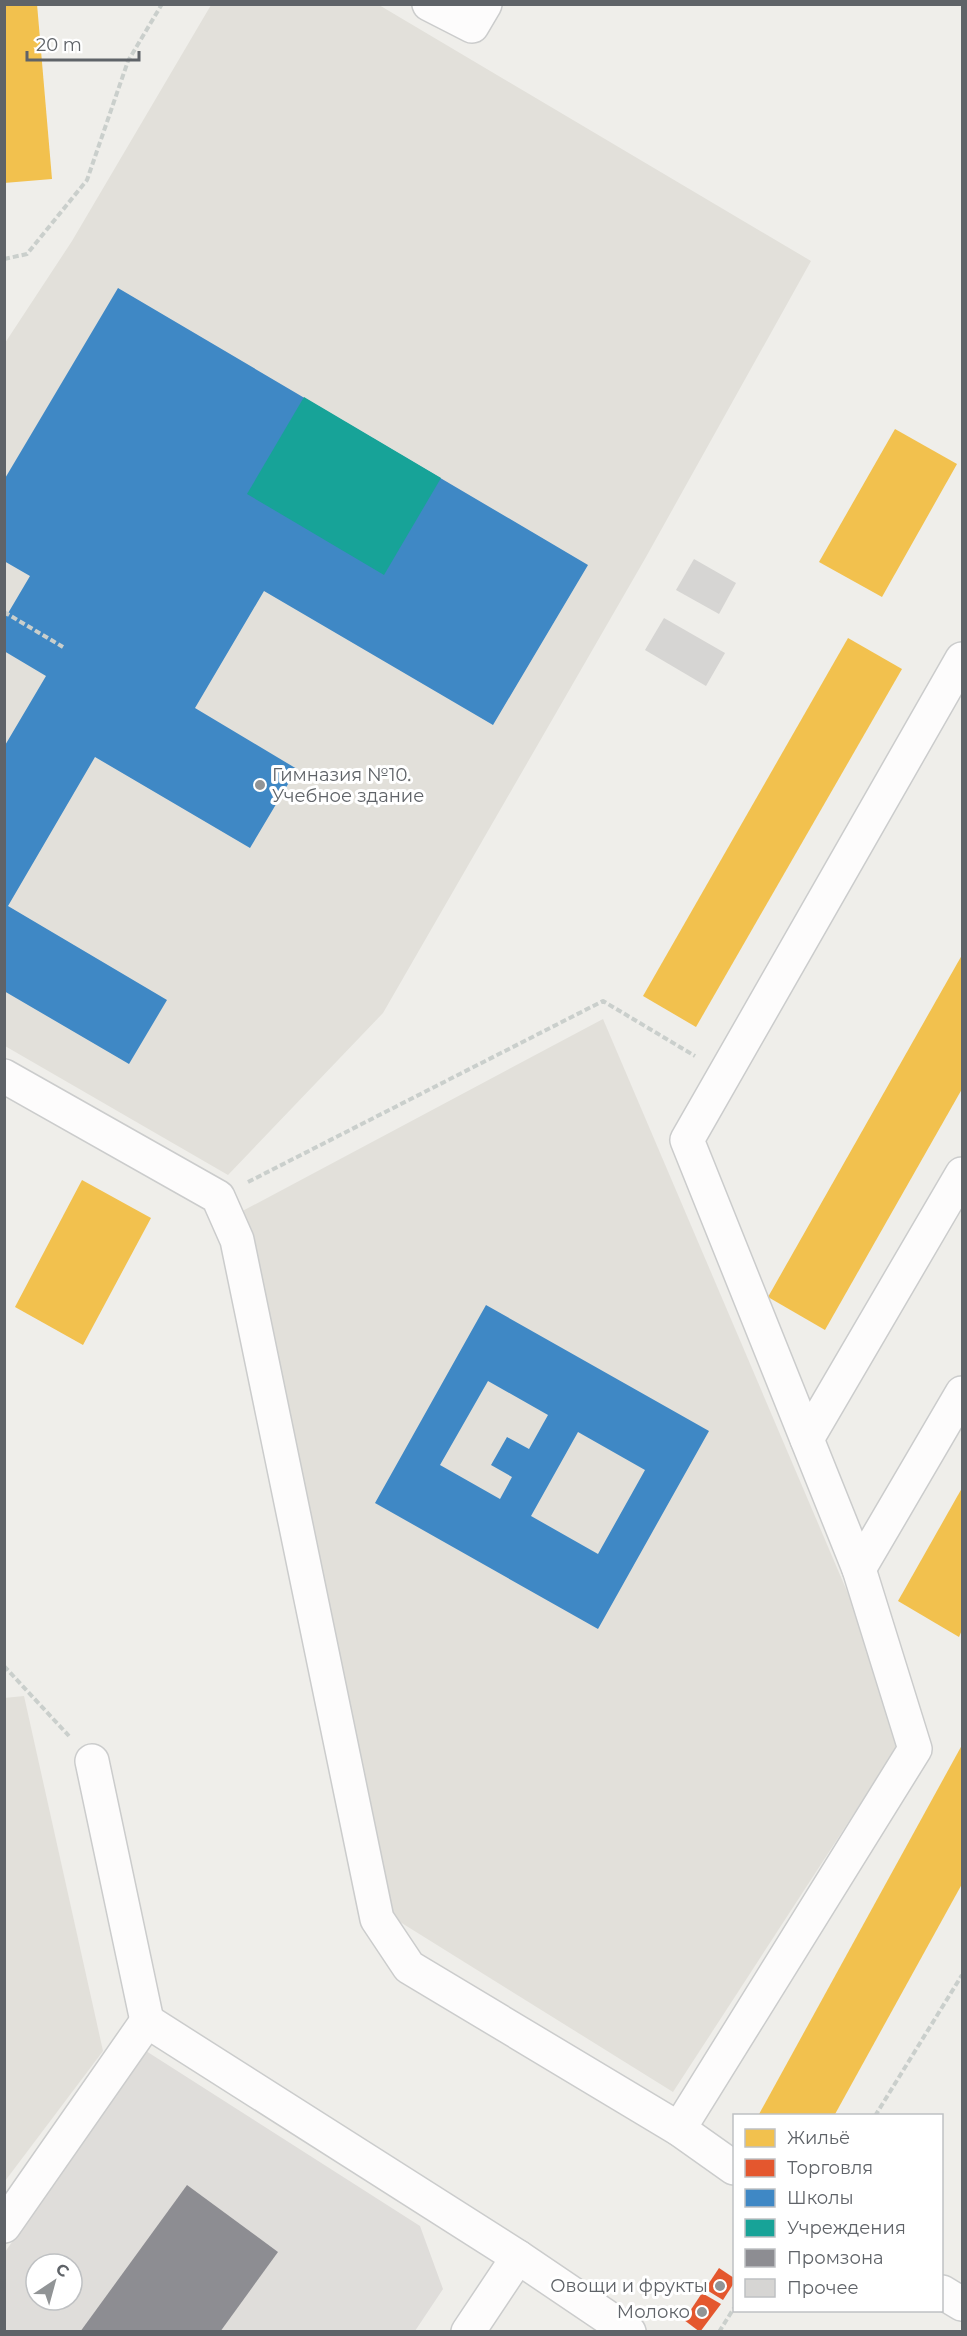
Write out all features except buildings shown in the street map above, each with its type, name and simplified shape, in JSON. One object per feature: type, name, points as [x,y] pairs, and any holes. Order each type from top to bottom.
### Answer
[{"type":"lane","points":[[429,4],[472,26],[485,4]]},
{"type":"lane","points":[[679,2129],[915,1749],[859,1569],[687,1140],[963,658]]},
{"type":"lane","points":[[4,1076],[218,1197],[237,1240],[377,1919],[409,1967],[679,2129],[733,2167]]},
{"type":"lane","points":[[807,1439],[963,1174]]},
{"type":"lane","points":[[859,1569],[963,1394]]},
{"type":"lane","points":[[92,1761],[147,2021],[518,2257],[628,2331]]},
{"type":"lane","points":[[4,2226],[147,2021]]},
{"type":"lane","points":[[468,2331],[518,2257]]},
{"type":"lane","points":[[943,2293],[963,2304]]},
{"type":"path","points":[[4,260],[27,254],[87,180],[128,61],[162,4]]},
{"type":"path","points":[[4,612],[63,647]]},
{"type":"path","points":[[218,1197],[603,1001],[725,1074]]},
{"type":"path","points":[[4,1666],[92,1761]]},
{"type":"path","points":[[877,2114],[963,1974]]},
{"type":"path","points":[[719,2331],[733,2311]]},
{"type":"shaded area","name":"Гимназия №10. Учебное здание","points":[[211,5],[379,5],[811,261],[646,557],[383,1013],[228,1175],[5,1046],[5,343],[72,241]]},
{"type":"shaded area","points":[[603,1019],[907,1732],[673,2092],[376,1907],[235,1215]]},
{"type":"shaded area","points":[[24,1696],[103,2051],[5,2181],[4,1698]]},
{"type":"shaded area","points":[[146,2051],[420,2226],[443,2289],[415,2331],[5,2332],[5,2252]]},
{"type":"place","name":"Гимназия №10. Учебное здание","points":[[260,785]]},
{"type":"place","name":"Овощи и фрукты","points":[[720,2286]]},
{"type":"place","name":"Молоко","points":[[702,2312]]}]
